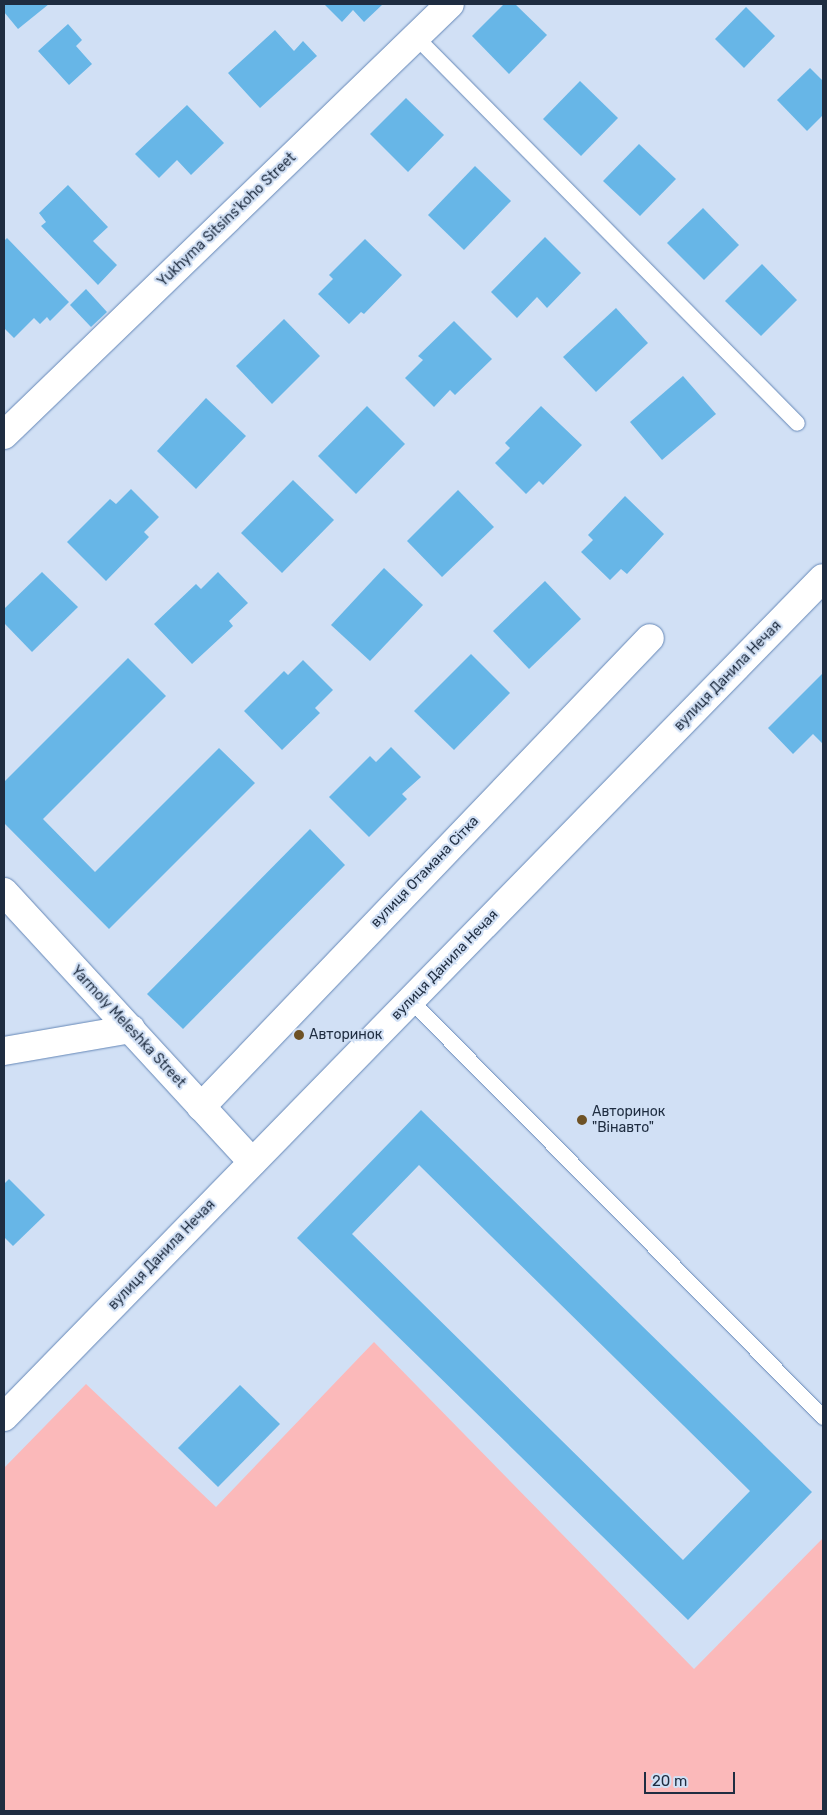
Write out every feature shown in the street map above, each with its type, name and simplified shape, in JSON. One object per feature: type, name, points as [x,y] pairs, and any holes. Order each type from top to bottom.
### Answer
[{"type":"street","name":"Yukhyma Sitsins'koho Street","points":[[4,435],[450,4]]},
{"type":"street","name":"вулиця Данила Нечая","points":[[4,1417],[252,1162],[338,1077],[410,1000],[823,578]]},
{"type":"street","name":"вулиця Отамана Сітка","points":[[201,1106],[650,638]]},
{"type":"street","name":"Yarmoly Meleshka Street","points":[[4,892],[252,1162]]},
{"type":"street","points":[[4,1050],[131,1029]]},
{"type":"lane","points":[[416,37],[797,423]]},
{"type":"lane","points":[[410,1000],[823,1417]]},
{"type":"shaded area","points":[[374,1342],[694,1669],[823,1538],[823,1811],[4,1811],[4,1468],[86,1384],[216,1507]]},
{"type":"building","points":[[4,4],[49,4],[18,29],[4,12]]},
{"type":"building","points":[[324,4],[383,4],[364,22],[353,10],[342,22]]},
{"type":"building","points":[[504,4],[515,4],[547,35],[509,74],[472,36]]},
{"type":"building","points":[[746,7],[775,36],[744,68],[715,39]]},
{"type":"building","points":[[68,24],[82,40],[76,46],[92,64],[69,85],[38,51]]},
{"type":"building","points":[[275,30],[294,51],[303,41],[317,56],[260,108],[228,73]]},
{"type":"building","points":[[810,68],[823,81],[823,115],[807,131],[777,100]]},
{"type":"building","points":[[580,81],[618,118],[581,156],[543,119]]},
{"type":"building","points":[[406,98],[444,135],[408,172],[370,134]]},
{"type":"building","points":[[187,105],[224,143],[191,175],[177,160],[159,178],[135,154]]},
{"type":"building","points":[[639,144],[676,179],[640,216],[603,181]]},
{"type":"building","points":[[475,166],[511,201],[464,250],[428,215]]},
{"type":"building","points":[[68,185],[108,227],[93,241],[117,265],[98,285],[41,226],[46,222],[39,213]]},
{"type":"building","points":[[703,208],[739,245],[704,280],[667,243]]},
{"type":"building","points":[[545,237],[581,273],[547,308],[537,297],[517,318],[491,292]]},
{"type":"building","points":[[7,238],[69,302],[50,321],[47,317],[40,324],[34,318],[14,338],[4,328],[4,241]]},
{"type":"building","points":[[365,239],[402,275],[364,314],[361,312],[349,324],[318,294],[333,279],[329,275]]},
{"type":"building","points":[[762,264],[797,300],[761,336],[725,301]]},
{"type":"building","points":[[86,289],[107,312],[91,327],[70,305]]},
{"type":"building","points":[[616,308],[648,343],[596,392],[563,357]]},
{"type":"building","points":[[284,319],[320,356],[272,404],[236,366]]},
{"type":"building","points":[[454,321],[492,359],[455,395],[450,390],[434,407],[405,378],[423,360],[418,356]]},
{"type":"building","points":[[683,376],[716,414],[662,460],[630,422]]},
{"type":"building","points":[[206,398],[246,436],[196,489],[157,451]]},
{"type":"building","points":[[367,406],[405,444],[356,494],[318,456]]},
{"type":"building","points":[[541,406],[582,445],[543,485],[539,481],[526,494],[495,463],[510,448],[505,443]]},
{"type":"building","points":[[293,480],[334,520],[282,573],[241,533]]},
{"type":"building","points":[[131,489],[159,517],[144,532],[149,537],[106,581],[67,542],[110,499],[116,504]]},
{"type":"building","points":[[458,490],[494,527],[442,577],[407,541]]},
{"type":"building","points":[[625,496],[664,534],[627,574],[621,569],[610,580],[581,552],[593,540],[588,535]]},
{"type":"building","points":[[384,568],[423,605],[370,661],[331,625]]},
{"type":"building","points":[[42,572],[78,607],[32,652],[4,623],[4,609]]},
{"type":"building","points":[[218,572],[248,603],[229,621],[233,626],[192,664],[154,624],[196,584],[201,589]]},
{"type":"building","points":[[545,581],[581,619],[529,669],[493,631]]},
{"type":"building","points":[[471,654],[510,693],[454,750],[414,711]]},
{"type":"building","points":[[128,658],[166,696],[43,819],[95,872],[219,748],[255,783],[109,929],[4,823],[4,782]]},
{"type":"building","points":[[303,660],[333,690],[315,708],[320,713],[282,750],[244,711],[284,671],[288,675]]},
{"type":"building","points":[[823,673],[823,744],[813,734],[793,754],[768,728]]},
{"type":"building","points":[[391,747],[421,777],[402,794],[407,799],[369,837],[329,797],[370,756],[376,762]]},
{"type":"building","points":[[310,829],[345,865],[183,1029],[147,994]]},
{"type":"building","points":[[421,1110],[812,1492],[688,1620],[297,1238]],"holes":[[[419,1165],[750,1491],[683,1560],[352,1234]]]},
{"type":"building","points":[[9,1179],[45,1215],[13,1246],[4,1237],[4,1184]]},
{"type":"building","points":[[240,1385],[280,1424],[218,1487],[178,1448]]},
{"type":"place","name":"Авторинок","points":[[299,1035]]},
{"type":"place","name":"Авторинок \"Вінавто\"","points":[[582,1120]]}]
